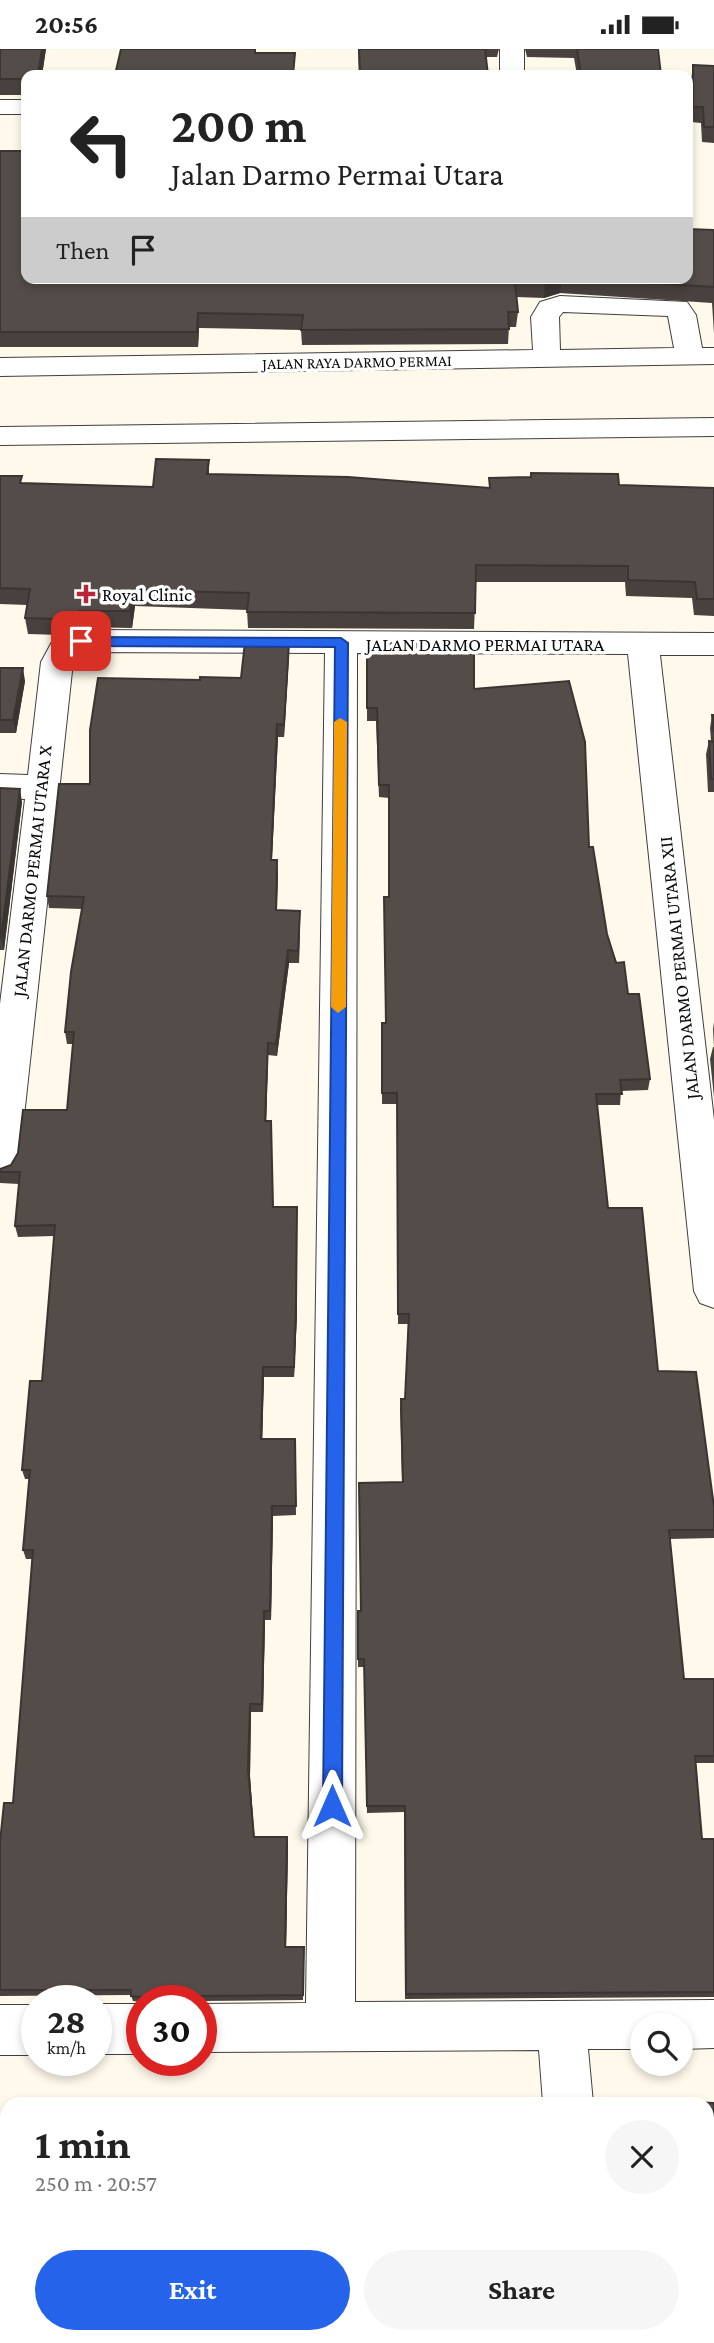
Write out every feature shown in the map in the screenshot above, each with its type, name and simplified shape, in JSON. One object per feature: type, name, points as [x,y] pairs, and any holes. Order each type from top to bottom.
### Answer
[{"type":"street","points":[[512,49],[512,70]]},
{"type":"street","points":[[0,107],[21,107]]},
{"type":"street","points":[[547,359],[545,317],[550,308],[560,304],[677,308],[702,357]]},
{"type":"street","name":"JALAN RAYA DARMO PERMAI","points":[[0,367],[702,357]]},
{"type":"street","points":[[0,436],[714,427]]},
{"type":"street","name":"JALAN DARMO PERMAI UTARA","points":[[57,662],[64,648],[81,641],[714,645]]},
{"type":"street","points":[[330,2027],[341,643]]},
{"type":"street","name":"JALAN DARMO PERMAI UTARA XII","points":[[643,645],[714,1290]]},
{"type":"street","name":"JALAN DARMO PERMAI UTARA X","points":[[0,1163],[57,662]]},
{"type":"street","points":[[0,786],[41,787]]},
{"type":"street","points":[[217,2028],[714,2024]]},
{"type":"street","points":[[561,2025],[567,2097]]},
{"type":"street","points":[[0,2030],[21,2029]]},
{"type":"building","points":[[0,49],[42,49],[39,70],[21,70],[21,79],[0,79]]},
{"type":"building","points":[[121,49],[255,49],[255,53],[295,53],[293,70],[116,70]]},
{"type":"building","points":[[359,49],[485,49],[487,70],[360,70]]},
{"type":"building","points":[[577,49],[658,49],[660,70],[580,70]]},
{"type":"building","points":[[693,65],[714,66],[714,127],[704,127],[703,107],[693,107]]},
{"type":"building","points":[[0,151],[21,151],[21,284],[515,284],[518,312],[508,312],[509,329],[301,330],[303,315],[198,313],[197,332],[0,332]]},
{"type":"building","points":[[693,229],[714,230],[714,287],[665,284],[693,284]]},
{"type":"building","points":[[156,459],[209,460],[207,474],[348,477],[490,488],[489,478],[531,477],[531,473],[618,474],[619,485],[714,488],[714,599],[697,599],[695,582],[628,580],[628,566],[476,565],[475,613],[247,612],[249,593],[133,590],[130,611],[79,611],[57,619],[25,618],[30,589],[0,588],[0,476],[22,476],[20,483],[153,487]]},
{"type":"building","points":[[245,642],[289,643],[284,725],[277,724],[271,860],[277,860],[276,910],[300,911],[298,951],[288,950],[276,1044],[268,1043],[265,1121],[271,1121],[273,1207],[297,1207],[294,1367],[263,1367],[261,1439],[295,1439],[296,1506],[272,1506],[270,1611],[264,1611],[262,1704],[250,1704],[248,1769],[254,1837],[287,1837],[285,1947],[304,1947],[303,1995],[217,1996],[217,1985],[126,1985],[126,1990],[112,1990],[112,1985],[21,1985],[21,1990],[0,1990],[0,1842],[4,1803],[13,1803],[33,1550],[23,1550],[30,1470],[22,1470],[30,1381],[42,1381],[55,1225],[15,1226],[20,1172],[0,1172],[0,1169],[11,1165],[18,1153],[23,1110],[67,1110],[74,1032],[65,1032],[71,972],[84,897],[47,896],[59,784],[90,784],[90,730],[98,678],[241,678]]},
{"type":"building","points":[[367,643],[474,644],[474,689],[569,681],[585,742],[589,847],[593,847],[607,934],[616,963],[624,962],[628,994],[639,994],[650,1079],[620,1080],[622,1094],[596,1094],[608,1208],[642,1208],[658,1371],[696,1372],[714,1507],[714,1530],[669,1530],[684,1679],[714,1679],[714,1756],[695,1756],[702,1839],[714,1839],[714,1992],[406,1994],[405,1806],[367,1806],[364,1659],[358,1659],[358,1611],[361,1611],[359,1483],[403,1482],[401,1399],[405,1399],[409,1314],[398,1314],[397,1093],[382,1093],[382,1023],[386,1023],[384,897],[389,897],[389,785],[379,785],[377,708],[367,708]]},
{"type":"building","points":[[0,668],[23,668],[13,720],[0,720]]},
{"type":"building","points":[[709,741],[714,742],[714,779],[711,779]]},
{"type":"building","points":[[0,788],[20,789],[1,938],[0,938]]},
{"type":"slow traffic","points":[[338,1007],[340,722]]},
{"type":"place","name":"Royal Clinic","points":[[86,594]]},
{"type":"route","points":[[81,641],[341,643],[332,1806]]}]
